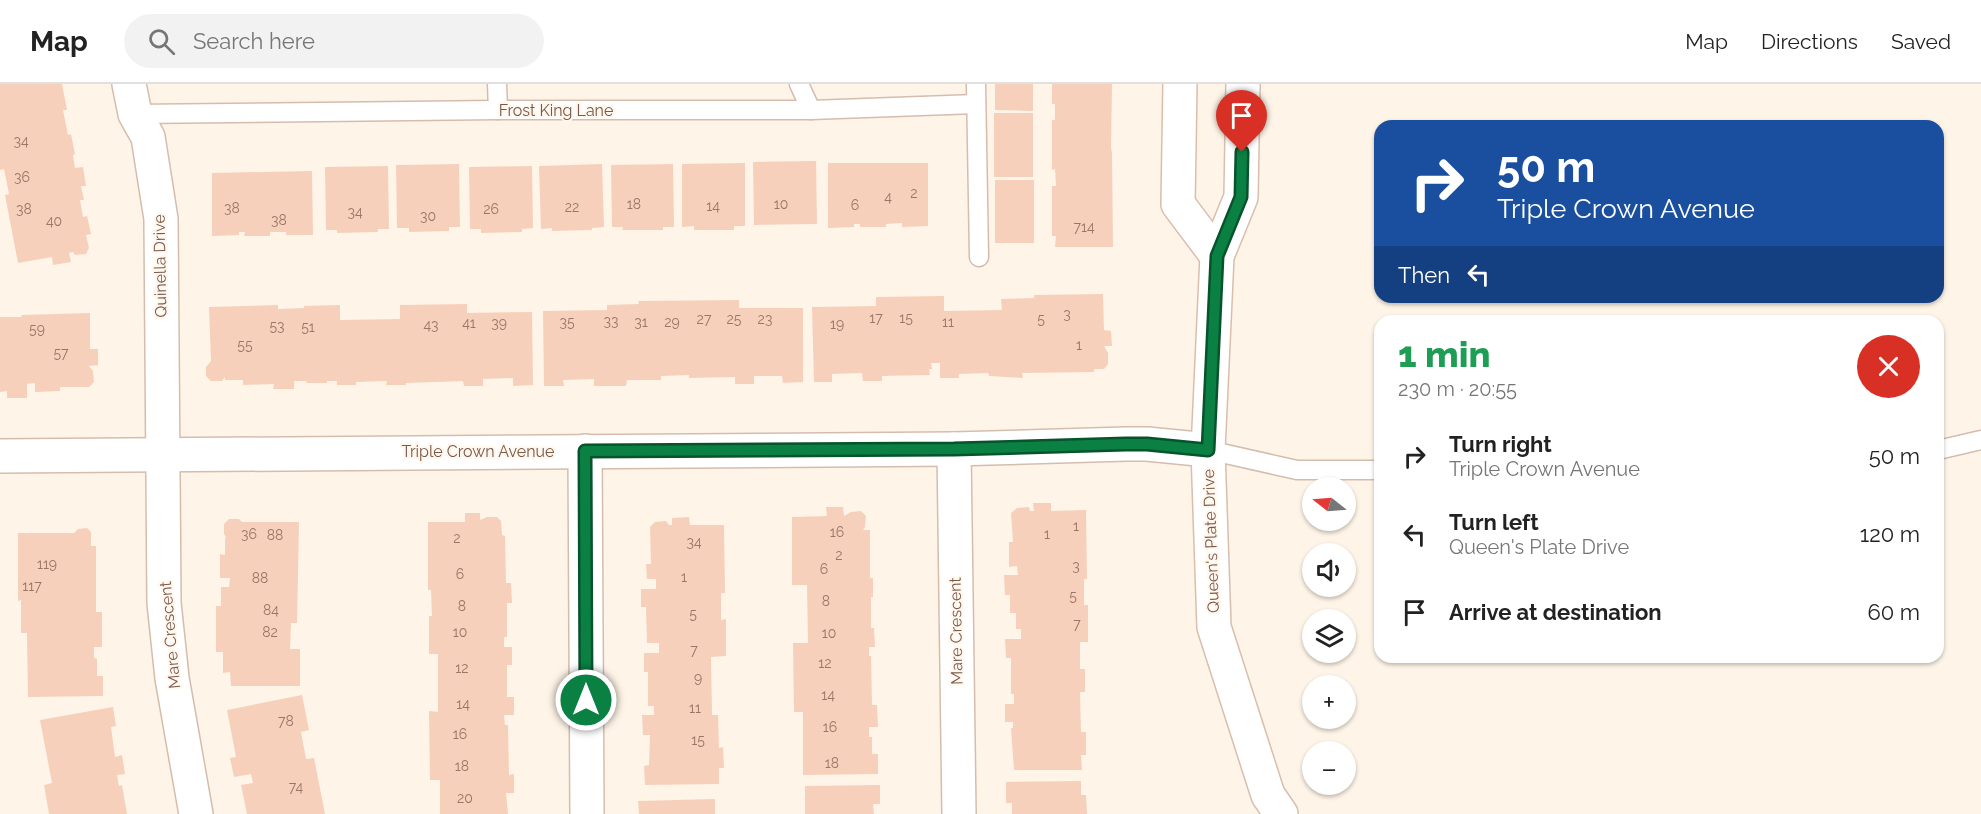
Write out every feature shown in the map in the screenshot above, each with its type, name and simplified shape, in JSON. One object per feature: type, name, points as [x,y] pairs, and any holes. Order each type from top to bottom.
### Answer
[{"type":"street","points":[[1180,84],[1178,204],[1217,256]]},
{"type":"street","name":"Queen's Plate Drive","points":[[1243,84],[1241,197],[1217,256],[1208,450],[1214,627],[1268,795],[1281,814]]},
{"type":"street","name":"Quinella Drive","points":[[132,99],[148,137],[161,219],[162,454]]},
{"type":"street","name":"Triple Crown Avenue","points":[[0,456],[954,449],[1147,444],[1208,450]]},
{"type":"street","name":"Mare Crescent","points":[[954,449],[959,814]]},
{"type":"street","points":[[585,451],[587,814]]},
{"type":"street","name":"Mare Crescent","points":[[162,454],[166,631],[196,814]]},
{"type":"lane","points":[[497,84],[498,110]]},
{"type":"lane","points":[[799,84],[812,110]]},
{"type":"lane","points":[[976,84],[979,256]]},
{"type":"lane","name":"Frost King Lane","points":[[132,99],[498,110],[812,110],[976,104]]},
{"type":"lane","points":[[1944,449],[1981,440]]},
{"type":"lane","points":[[1208,450],[1298,470],[1374,470]]},
{"type":"building","points":[[0,84],[62,84],[67,110],[63,110],[68,135],[71,134],[75,168],[83,167],[86,186],[81,186],[84,200],[80,200],[83,217],[87,216],[91,234],[86,235],[89,248],[86,254],[69,253],[71,262],[53,265],[52,257],[18,263],[5,195],[9,194],[4,169],[0,170]]},
{"type":"building","points":[[995,84],[1033,84],[1033,111],[995,110]]},
{"type":"building","points":[[1052,84],[1112,84],[1113,247],[1055,247],[1056,236],[1052,236],[1052,186],[1056,186],[1055,169],[1052,170],[1052,120],[1055,120],[1055,104],[1052,104]]},
{"type":"building","points":[[994,113],[1033,113],[1033,177],[994,177]]},
{"type":"building","points":[[816,161],[817,224],[754,225],[753,162]]},
{"type":"building","points":[[745,163],[745,226],[734,226],[734,230],[694,230],[694,226],[682,227],[682,164]]},
{"type":"building","points":[[828,163],[928,163],[928,226],[902,227],[902,223],[886,224],[886,227],[860,227],[860,224],[854,224],[854,227],[828,228]]},
{"type":"building","points":[[459,164],[460,227],[449,227],[449,231],[409,232],[409,228],[397,228],[396,165]]},
{"type":"building","points":[[602,164],[604,227],[592,228],[592,230],[541,229],[539,166]]},
{"type":"building","points":[[673,164],[674,227],[663,227],[663,230],[622,230],[623,227],[612,227],[611,165]]},
{"type":"building","points":[[388,166],[389,229],[378,229],[378,232],[337,233],[337,230],[326,230],[325,167]]},
{"type":"building","points":[[532,166],[533,228],[522,229],[522,232],[481,233],[481,229],[470,229],[469,167]]},
{"type":"building","points":[[312,171],[313,235],[286,235],[286,232],[270,232],[270,236],[244,236],[245,232],[239,232],[239,235],[212,236],[212,173]]},
{"type":"building","points":[[995,180],[1034,180],[1034,243],[995,243]]},
{"type":"building","points":[[1103,294],[1104,330],[1111,331],[1112,346],[1104,346],[1108,353],[1108,364],[1104,369],[1094,369],[1094,372],[1022,373],[1023,378],[989,376],[988,373],[959,374],[959,378],[940,378],[940,363],[931,363],[930,375],[882,376],[882,381],[863,381],[862,373],[832,374],[832,382],[814,382],[812,307],[876,306],[876,297],[944,296],[944,311],[1002,310],[1001,299],[1034,298],[1034,295]]},
{"type":"building","points":[[739,300],[739,308],[803,308],[803,382],[783,383],[782,376],[754,376],[754,384],[735,384],[735,377],[689,378],[689,375],[661,376],[661,380],[627,380],[626,386],[594,386],[594,379],[563,380],[564,386],[544,386],[543,311],[607,310],[607,305],[639,304],[638,301]]},
{"type":"building","points":[[467,304],[467,313],[532,312],[533,385],[513,386],[513,378],[483,379],[483,386],[464,386],[463,381],[386,385],[387,381],[337,385],[337,381],[306,383],[307,381],[294,381],[294,389],[273,389],[274,384],[243,385],[243,380],[225,380],[225,377],[222,381],[211,381],[206,376],[206,367],[211,361],[209,307],[278,305],[278,309],[340,305],[340,320],[400,319],[400,305]]},
{"type":"building","points":[[90,313],[90,349],[98,349],[98,365],[89,366],[93,371],[94,382],[89,387],[60,387],[60,391],[35,392],[35,383],[27,384],[27,398],[7,398],[7,391],[0,392],[0,317]]},
{"type":"building","points":[[1033,503],[1051,503],[1051,511],[1086,510],[1087,579],[1084,579],[1084,605],[1088,605],[1088,642],[1080,642],[1080,669],[1085,669],[1085,692],[1080,692],[1081,732],[1086,732],[1086,755],[1081,755],[1082,770],[1014,770],[1011,728],[1013,728],[1013,722],[1005,722],[1005,704],[1014,704],[1014,694],[1011,694],[1011,658],[1006,658],[1005,639],[1021,639],[1021,629],[1016,629],[1016,613],[1010,613],[1010,595],[1005,595],[1004,575],[1018,575],[1017,566],[1009,567],[1009,542],[1013,542],[1011,513],[1017,508],[1029,507],[1030,511],[1034,511]]},
{"type":"building","points":[[826,507],[843,507],[844,516],[851,512],[861,511],[866,516],[863,530],[870,530],[870,578],[873,578],[871,628],[874,628],[875,647],[869,647],[869,656],[871,656],[872,705],[877,705],[878,727],[869,727],[869,737],[872,737],[872,754],[878,754],[878,774],[803,775],[803,712],[794,712],[793,643],[808,643],[807,585],[792,585],[792,517],[827,516]]},
{"type":"building","points":[[465,513],[480,513],[480,520],[497,517],[501,521],[502,535],[505,536],[506,583],[511,583],[512,603],[507,603],[507,637],[504,637],[504,647],[512,647],[512,665],[507,665],[507,697],[514,697],[514,715],[504,715],[505,725],[508,725],[509,775],[514,774],[514,793],[506,793],[508,814],[440,814],[440,780],[430,780],[429,711],[438,712],[438,654],[429,654],[429,616],[432,616],[431,590],[428,590],[428,522],[465,522]]},
{"type":"building","points":[[689,517],[690,525],[724,525],[725,593],[721,593],[721,620],[726,619],[726,656],[711,657],[712,715],[718,715],[719,748],[723,747],[724,768],[719,768],[719,784],[645,785],[644,766],[649,765],[650,735],[643,735],[642,715],[654,715],[654,706],[648,706],[648,672],[644,672],[644,653],[659,653],[659,643],[647,643],[646,607],[641,607],[641,589],[656,589],[656,579],[647,579],[646,564],[651,564],[650,527],[655,522],[666,521],[672,525],[672,518]]},
{"type":"building","points":[[229,519],[239,519],[242,522],[299,522],[297,623],[291,623],[290,649],[300,649],[300,686],[231,686],[230,672],[223,673],[223,652],[216,652],[216,606],[221,606],[221,587],[229,587],[230,578],[220,578],[220,554],[225,555],[224,524]]},
{"type":"building","points":[[87,528],[91,532],[91,546],[96,546],[96,612],[102,612],[102,647],[94,647],[94,658],[97,659],[97,676],[103,676],[103,696],[28,697],[27,633],[21,633],[21,600],[18,601],[18,533],[74,533],[78,529]]},
{"type":"building","points":[[302,695],[309,730],[301,732],[306,759],[314,758],[325,814],[247,814],[241,785],[253,783],[251,774],[234,777],[230,758],[236,757],[227,710]]},
{"type":"building","points":[[113,707],[116,726],[111,727],[115,757],[122,755],[125,774],[117,775],[119,786],[122,785],[127,814],[49,814],[44,785],[52,783],[40,720]]},
{"type":"building","points":[[1081,781],[1081,795],[1086,795],[1087,814],[1012,814],[1012,803],[1006,803],[1006,782]]},
{"type":"building","points":[[880,785],[880,804],[873,804],[874,814],[805,814],[805,786]]},
{"type":"building","points":[[715,799],[715,814],[639,814],[638,801]]},
{"type":"route","points":[[586,700],[585,451],[954,449],[1126,444],[1208,450],[1217,256],[1241,197],[1242,152]]}]
